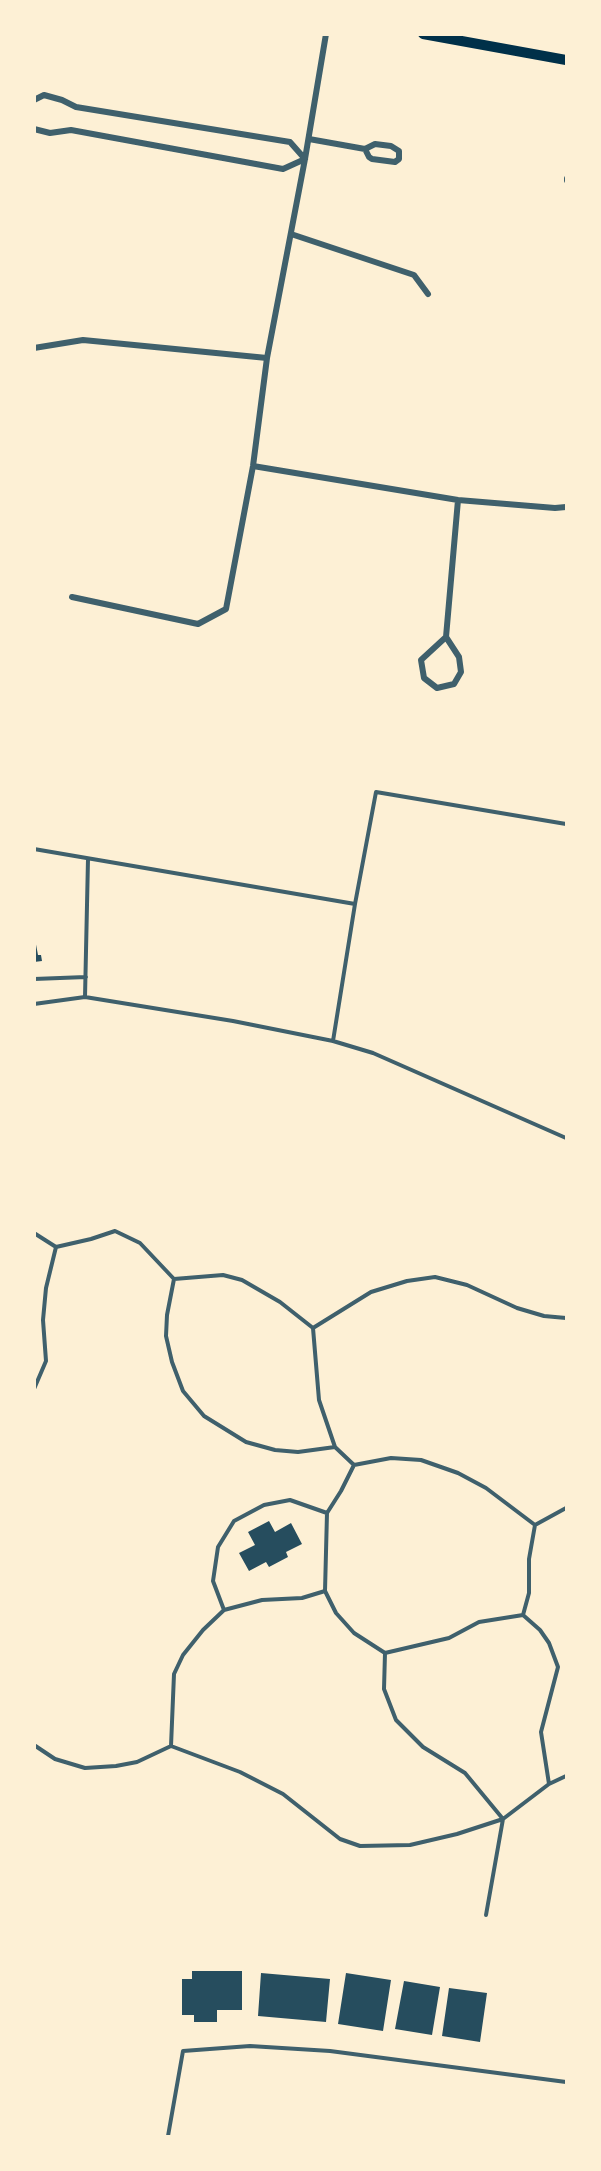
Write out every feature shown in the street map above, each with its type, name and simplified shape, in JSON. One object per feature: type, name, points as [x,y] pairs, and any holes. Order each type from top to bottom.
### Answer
[{"type":"main road","points":[[423,34],[567,60]]},
{"type":"street","points":[[72,597],[198,624],[226,609],[253,466],[267,358],[309,139],[326,34]]},
{"type":"street","points":[[34,100],[44,95],[76,107],[290,142],[305,159]]},
{"type":"street","points":[[34,129],[50,133],[71,130],[283,169],[305,159]]},
{"type":"street","points":[[309,139],[365,149],[375,144],[391,146],[399,151],[399,159],[395,162],[372,159],[365,149]]},
{"type":"street","points":[[291,234],[414,275],[428,294]]},
{"type":"street","points":[[34,348],[83,340],[267,358]]},
{"type":"street","points":[[253,466],[458,500],[567,507]]},
{"type":"street","points":[[446,637],[421,660],[424,678],[437,688],[454,684],[461,672],[459,657],[446,637],[458,500]]},
{"type":"lane","points":[[333,1041],[376,792],[567,824]]},
{"type":"lane","points":[[34,849],[355,904]]},
{"type":"lane","points":[[86,997],[88,859]]},
{"type":"lane","points":[[34,979],[86,977]]},
{"type":"lane","points":[[34,1004],[86,997],[233,1021],[333,1041],[372,1053],[567,1138]]},
{"type":"lane","points":[[34,1233],[56,1247],[115,1231],[140,1243],[174,1279]]},
{"type":"lane","points":[[34,1389],[46,1361],[43,1320],[46,1288],[56,1247]]},
{"type":"lane","points":[[174,1279],[223,1275],[242,1280],[280,1302],[313,1328],[319,1400],[336,1447],[354,1466]]},
{"type":"lane","points":[[313,1328],[371,1292],[406,1281],[435,1277],[467,1285],[517,1308],[544,1316],[567,1318]]},
{"type":"lane","points":[[174,1279],[167,1315],[166,1336],[172,1362],[183,1391],[204,1416],[246,1442],[274,1450],[298,1452],[336,1447]]},
{"type":"lane","points":[[354,1466],[391,1458],[422,1460],[458,1473],[486,1488],[535,1525]]},
{"type":"lane","points":[[354,1466],[327,1513],[325,1591],[336,1613],[354,1633],[385,1653],[449,1638],[479,1622],[523,1615]]},
{"type":"lane","points":[[224,1610],[213,1581],[218,1547],[234,1521],[264,1505],[290,1500],[327,1513]]},
{"type":"lane","points":[[535,1525],[567,1508]]},
{"type":"lane","points":[[523,1615],[529,1593],[529,1559],[535,1525]]},
{"type":"lane","points":[[171,1746],[174,1674],[183,1655],[203,1630],[224,1610],[262,1600],[302,1598],[325,1591]]},
{"type":"lane","points":[[523,1615],[540,1630],[549,1643],[558,1667],[541,1732],[549,1784]]},
{"type":"lane","points":[[385,1653],[384,1689],[396,1720],[423,1747],[465,1773],[503,1818]]},
{"type":"lane","points":[[34,1745],[56,1759],[85,1768],[137,1762],[171,1746],[240,1772],[284,1794],[340,1839],[360,1846],[411,1845],[457,1834],[503,1818],[549,1784],[567,1776]]},
{"type":"lane","points":[[486,1915],[503,1818]]},
{"type":"lane","points":[[168,2136],[183,2051],[250,2046],[330,2051],[567,2082]]},
{"type":"building","points":[[34,934],[38,955],[41,955],[42,961],[34,962]]},
{"type":"building","points":[[269,1521],[275,1532],[291,1523],[302,1544],[286,1552],[288,1557],[269,1567],[266,1562],[249,1571],[239,1553],[255,1545],[248,1532]]},
{"type":"building","points":[[192,1971],[242,1971],[242,2010],[217,2010],[217,2022],[194,2022],[194,2015],[182,2015],[182,1979],[192,1979]]},
{"type":"building","points":[[261,1973],[330,1979],[326,2022],[258,2016]]},
{"type":"building","points":[[346,1973],[391,1980],[383,2031],[338,2024]]},
{"type":"building","points":[[404,1981],[440,1987],[432,2035],[395,2029]]},
{"type":"building","points":[[449,1988],[487,1993],[480,2042],[442,2036]]}]
